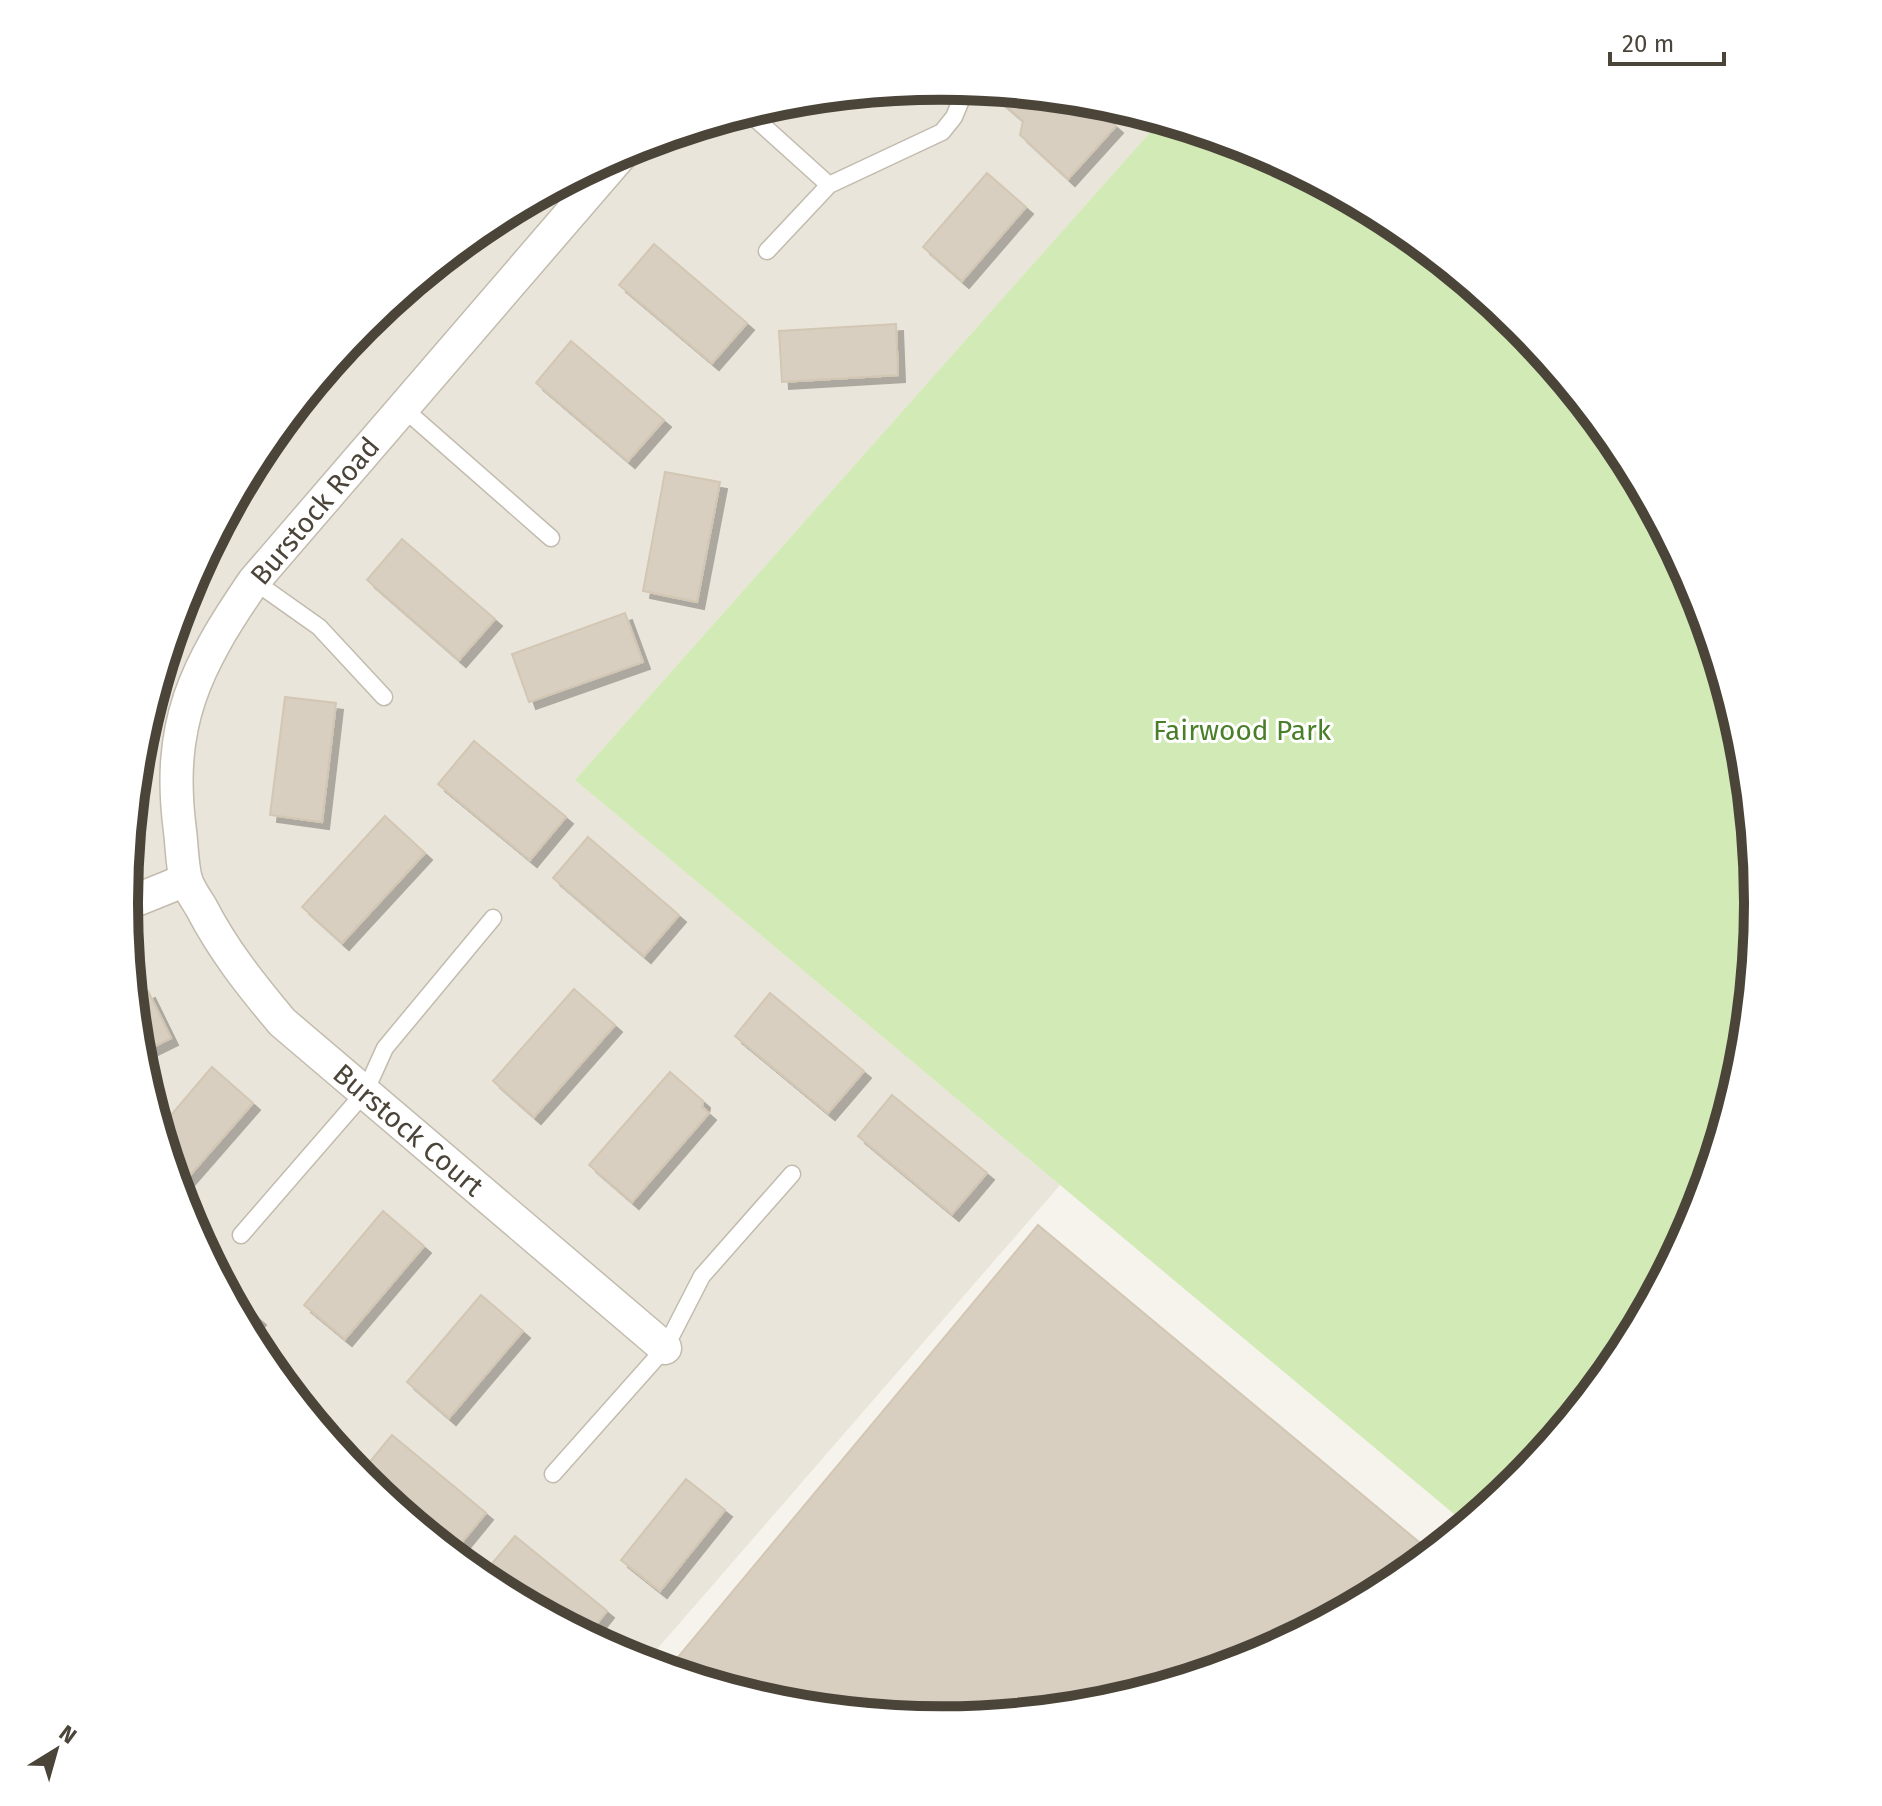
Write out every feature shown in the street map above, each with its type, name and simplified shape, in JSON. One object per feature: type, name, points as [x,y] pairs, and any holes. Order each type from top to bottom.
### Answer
[{"type":"street","name":"Burstock Road","points":[[186,880],[176,773],[181,727],[195,678],[217,634],[254,581],[604,175]]},
{"type":"street","points":[[138,899],[186,880]]},
{"type":"street","name":"Burstock Court","points":[[186,880],[222,947],[282,1022],[665,1348]]},
{"type":"lane","points":[[767,251],[829,185],[942,132],[954,117],[961,101]]},
{"type":"lane","points":[[758,121],[829,185]]},
{"type":"lane","points":[[403,408],[551,538]]},
{"type":"lane","points":[[254,581],[319,627],[384,697]]},
{"type":"lane","points":[[241,1235],[365,1092],[385,1048],[493,918]]},
{"type":"lane","points":[[553,1474],[665,1348],[702,1276],[792,1174]]},
{"type":"shaded area","points":[[941,100],[1046,107],[1154,128],[575,780],[1060,1185],[654,1652],[586,1623],[495,1571],[452,1540],[373,1471],[304,1392],[273,1349],[221,1258],[199,1210],[165,1111],[153,1060],[140,956],[138,903],[140,850],[153,746],[165,695],[199,596],[246,501],[273,457],[304,414],[373,335],[452,266],[495,235],[586,183],[634,161],[733,127],[784,115],[888,102]]},
{"type":"green space","name":"Fairwood Park","points":[[1154,128],[1248,161],[1296,183],[1387,235],[1430,266],[1509,335],[1545,374],[1609,457],[1636,502],[1683,596],[1701,645],[1729,746],[1737,798],[1744,903],[1742,956],[1729,1060],[1717,1111],[1683,1210],[1636,1305],[1609,1349],[1545,1432],[1509,1471],[1458,1517],[575,780]]},
{"type":"building","points":[[1002,103],[1098,115],[1106,117],[1116,126],[1068,179],[1020,135],[1023,121]]},
{"type":"building","points":[[987,173],[1026,207],[962,281],[923,247]]},
{"type":"building","points":[[654,244],[747,323],[712,363],[619,285]]},
{"type":"building","points":[[896,324],[898,375],[782,382],[779,331]]},
{"type":"building","points":[[571,341],[664,420],[628,461],[536,383]]},
{"type":"building","points":[[665,472],[720,482],[697,602],[643,591]]},
{"type":"building","points":[[402,539],[495,619],[459,660],[367,580]]},
{"type":"building","points":[[625,613],[643,662],[529,702],[512,654]]},
{"type":"building","points":[[285,697],[336,703],[322,822],[270,815]]},
{"type":"building","points":[[474,741],[566,817],[530,860],[438,784]]},
{"type":"building","points":[[385,816],[425,853],[342,943],[302,907]]},
{"type":"building","points":[[588,837],[679,915],[644,956],[553,878]]},
{"type":"building","points":[[574,989],[615,1025],[534,1117],[493,1081]]},
{"type":"building","points":[[148,991],[171,1038],[151,1048],[145,1008],[144,993]]},
{"type":"building","points":[[770,993],[864,1071],[828,1113],[735,1036]]},
{"type":"building","points":[[212,1067],[253,1103],[187,1178],[168,1119]]},
{"type":"building","points":[[670,1072],[703,1101],[702,1107],[709,1113],[632,1202],[589,1165]]},
{"type":"building","points":[[892,1095],[987,1173],[952,1214],[858,1136]]},
{"type":"building","points":[[383,1211],[424,1246],[345,1339],[304,1305]]},
{"type":"building","points":[[1038,1225],[1423,1545],[1342,1598],[1248,1645],[1149,1679],[1046,1699],[941,1706],[836,1699],[733,1679],[687,1664],[678,1657]]},
{"type":"building","points":[[481,1295],[523,1331],[449,1418],[407,1382]]},
{"type":"building","points":[[392,1435],[486,1513],[459,1545],[367,1465]]},
{"type":"building","points":[[686,1479],[725,1510],[660,1591],[621,1560]]},
{"type":"building","points":[[515,1536],[607,1611],[594,1627],[489,1567]]}]
